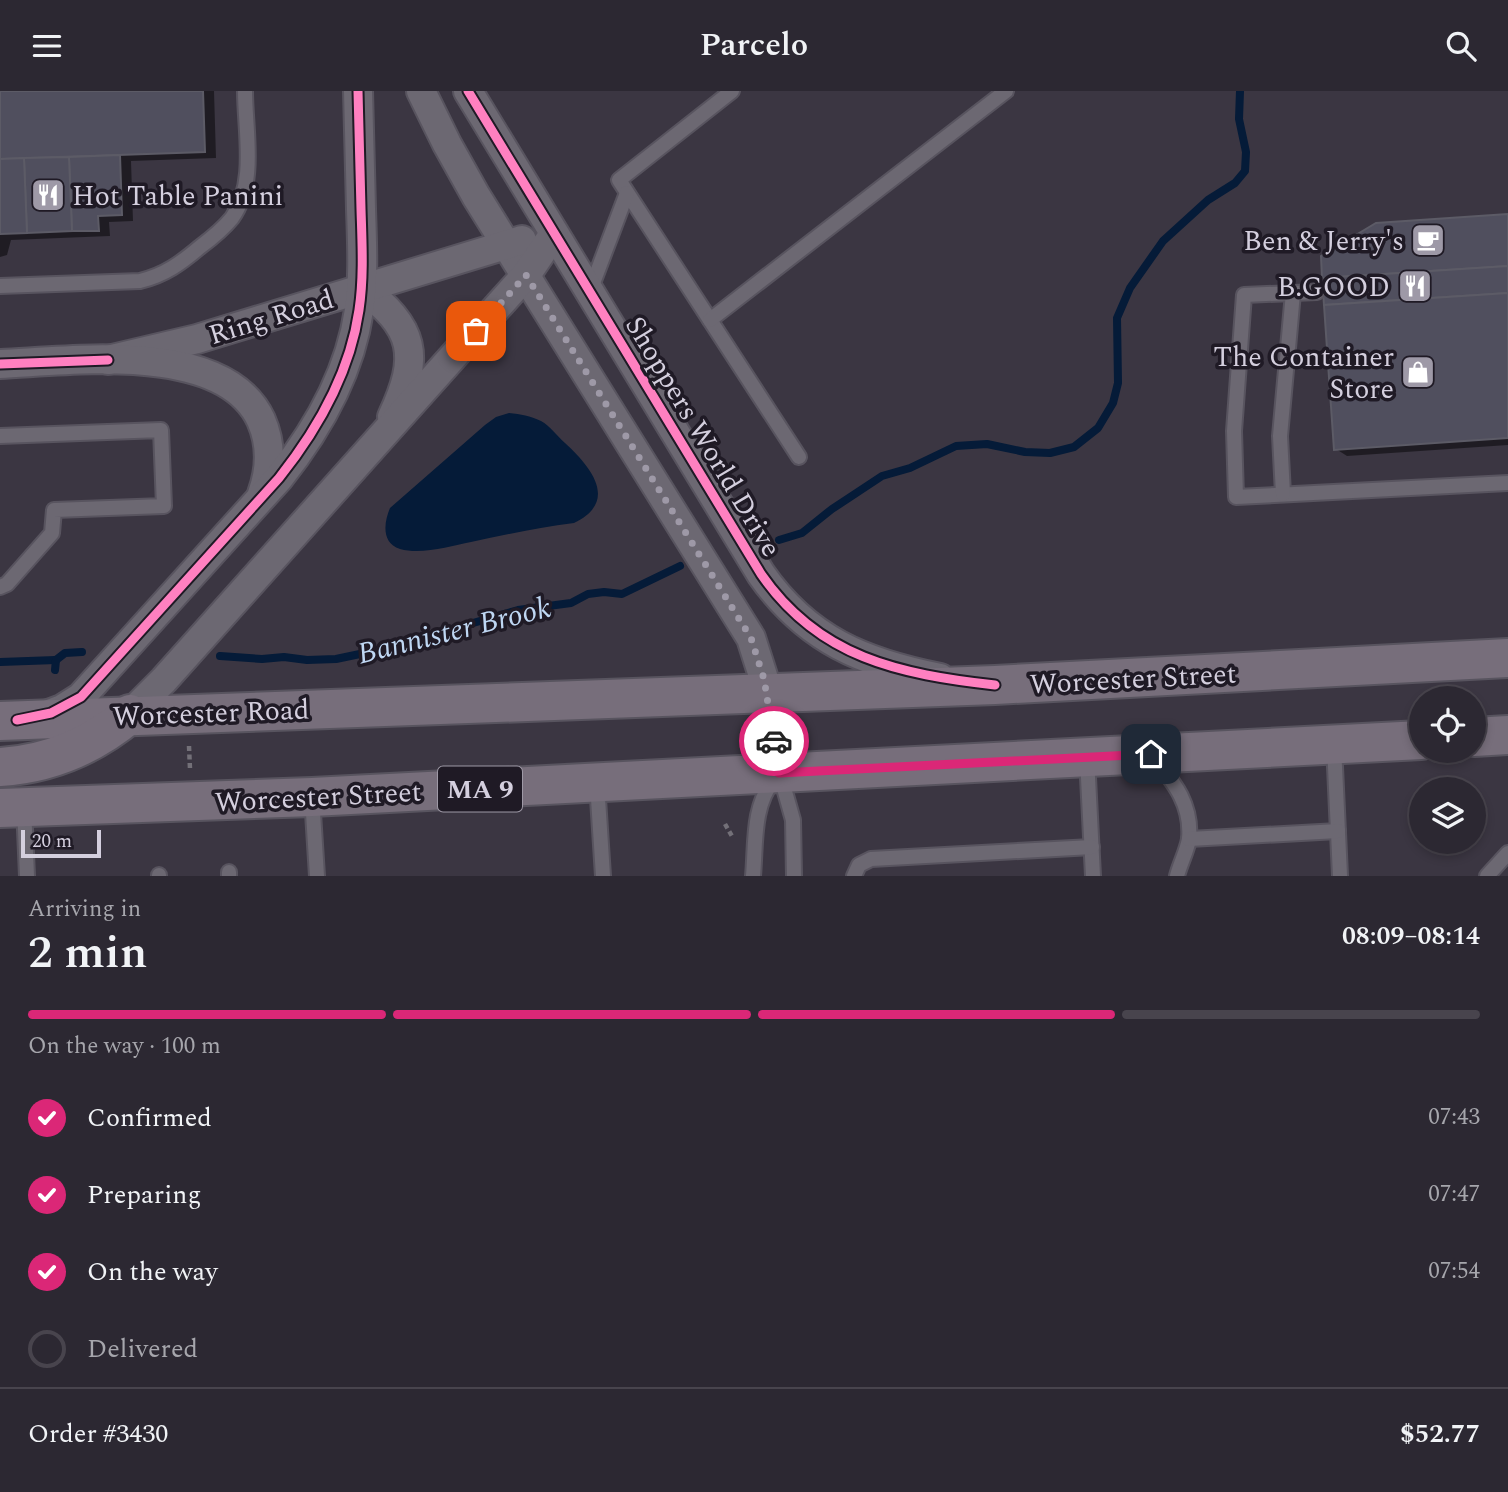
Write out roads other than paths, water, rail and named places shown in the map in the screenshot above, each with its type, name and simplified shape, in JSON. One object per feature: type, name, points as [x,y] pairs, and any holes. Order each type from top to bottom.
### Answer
[{"type":"highway","name":"Worcester Street","points":[[379,707],[995,685],[1508,658]]},
{"type":"highway","name":"Worcester Road","points":[[8,720],[379,707]]},
{"type":"highway","points":[[0,767],[29,764],[71,752],[111,731],[131,714]]},
{"type":"highway","points":[[1486,736],[1508,735]]},
{"type":"highway","name":"Worcester Street","points":[[12,807],[185,791],[312,797],[1409,741]]},
{"type":"street","points":[[8,720],[51,713],[81,697],[260,500],[300,452],[331,398],[353,341],[359,313],[362,244],[358,91]]},
{"type":"street","points":[[421,91],[457,163],[744,626],[756,651],[767,694],[779,773]]},
{"type":"street","name":"Shoppers World Drive","points":[[468,91],[761,574],[788,609],[826,639],[864,657],[924,675],[995,685]]},
{"type":"street","points":[[131,714],[526,275],[554,234]]},
{"type":"street","name":"Ring Road","points":[[108,360],[197,339],[507,244],[554,234]]},
{"type":"street","points":[[361,288],[394,317],[405,334],[408,345],[409,365],[401,393],[379,440]]},
{"type":"street","name":"Ring Road","points":[[0,364],[108,360],[146,362],[184,368],[216,379],[244,397],[258,415],[267,436],[270,449],[268,475],[260,500]]},
{"type":"lane","points":[[0,286],[140,281],[159,276],[178,265],[223,228],[239,206],[247,167],[245,91]]},
{"type":"lane","points":[[732,91],[619,180],[799,457]]},
{"type":"lane","points":[[710,320],[1006,91]]},
{"type":"lane","points":[[590,292],[628,193]]},
{"type":"lane","points":[[1317,292],[1244,295],[1234,431],[1237,497],[1508,483]]},
{"type":"lane","points":[[1283,494],[1280,436],[1293,293]]},
{"type":"lane","points":[[0,436],[161,430],[164,506],[54,510],[54,526],[48,538],[7,584],[0,587]]},
{"type":"lane","points":[[1334,744],[1340,876]]},
{"type":"lane","points":[[1151,754],[1183,797],[1189,839],[1177,876]]},
{"type":"lane","points":[[1087,757],[1093,876]]},
{"type":"lane","points":[[753,876],[759,809],[769,785],[779,773]]},
{"type":"lane","points":[[779,773],[793,820],[794,876]]},
{"type":"lane","points":[[597,783],[603,876]]},
{"type":"lane","points":[[312,797],[317,876]]},
{"type":"lane","points":[[12,807],[27,876]]},
{"type":"lane","points":[[1189,839],[1338,831]]},
{"type":"lane","points":[[854,876],[859,865],[871,859],[1091,847]]},
{"type":"lane","points":[[1487,876],[1508,853]]},
{"type":"water","points":[[509,413],[541,421],[583,462],[596,483],[598,494],[596,504],[588,514],[574,523],[436,549],[409,551],[394,546],[386,531],[390,508],[485,425],[496,417]]},
{"type":"waterway","name":"Bannister Brook","points":[[779,540],[802,533],[832,509],[882,476],[910,468],[956,446],[987,444],[1025,452],[1050,453],[1074,447],[1098,428],[1113,403],[1118,383],[1117,318],[1130,288],[1163,241],[1208,200],[1235,183],[1245,171],[1246,152],[1239,119],[1240,91]]},
{"type":"waterway","name":"Bannister Brook","points":[[220,656],[336,659],[379,650],[518,610],[571,603],[588,594],[622,594],[680,566]]},
{"type":"waterway","name":"Bannister Brook","points":[[55,670],[56,660],[65,653],[82,652]]},
{"type":"waterway","points":[[0,662],[56,660]]},
{"type":"place","name":"Hot Table Panini","points":[[48,195]]},
{"type":"place","name":"Ben & Jerry's","points":[[1428,240]]},
{"type":"place","name":"B.GOOD","points":[[1415,286]]},
{"type":"place","name":"The Container Store","points":[[1418,372]]}]
